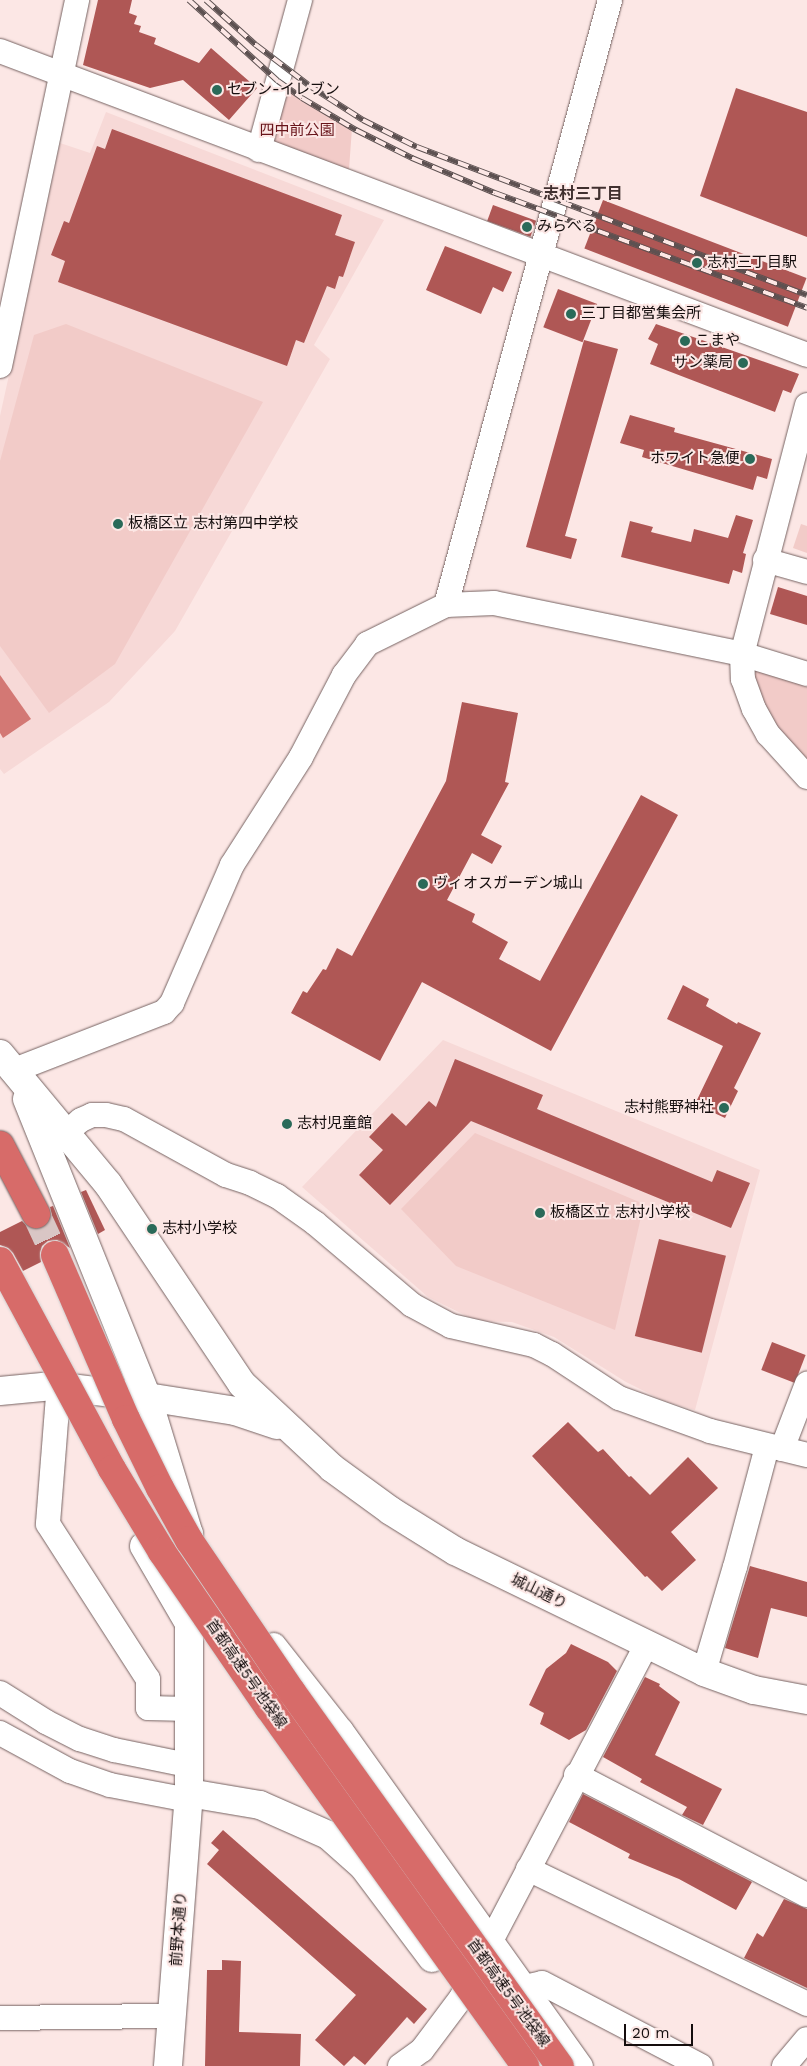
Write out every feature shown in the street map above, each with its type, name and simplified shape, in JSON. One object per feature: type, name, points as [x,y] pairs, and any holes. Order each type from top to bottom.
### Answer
[{"type":"highway","points":[[0,1146],[36,1214]]},
{"type":"highway","name":"首都高速5号池袋線","points":[[55,1255],[126,1419],[160,1488],[189,1540],[292,1692],[560,2066]]},
{"type":"highway","name":"首都高速5号池袋線","points":[[0,1261],[112,1469],[162,1552],[274,1716],[525,2066]]},
{"type":"street","points":[[0,366],[77,0]]},
{"type":"street","points":[[259,150],[300,0]]},
{"type":"street","points":[[446,605],[610,0]]},
{"type":"street","points":[[0,51],[807,355]]},
{"type":"street","points":[[807,404],[742,654],[744,679],[754,709],[768,734],[807,777]]},
{"type":"street","points":[[765,560],[807,572]]},
{"type":"street","points":[[296,1436],[242,1384],[108,1184],[67,1132],[11,1069],[164,1012],[172,1003],[232,865],[300,757],[344,675],[367,644],[446,605],[494,603],[742,654],[807,674]]},
{"type":"street","name":"前野本通り","points":[[11,1069],[147,1397],[189,1534],[187,1620],[189,1796],[168,2066]]},
{"type":"street","points":[[67,1132],[81,1120],[92,1115],[106,1114],[124,1119],[226,1175],[250,1183],[278,1196],[315,1223],[412,1305],[438,1320],[470,1332],[510,1338],[534,1345],[619,1398],[710,1431],[807,1455]]},
{"type":"street","points":[[0,1287],[55,1391],[187,1620]]},
{"type":"street","points":[[704,1672],[735,1568],[775,1448],[807,1384]]},
{"type":"street","points":[[0,1391],[55,1391],[147,1397],[251,1414],[296,1436]]},
{"type":"street","points":[[55,1391],[48,1524],[148,1679],[148,1708],[188,1709]]},
{"type":"street","name":"城山通り","points":[[296,1436],[332,1468],[422,1532],[455,1551],[704,1672],[754,1690],[807,1700]]},
{"type":"street","points":[[189,1534],[254,1621],[341,1730],[581,2066]]},
{"type":"street","points":[[400,2066],[422,2050],[461,1998],[576,1775],[646,1645]]},
{"type":"street","points":[[0,1693],[46,1722],[80,1739],[114,1750],[188,1765]]},
{"type":"street","points":[[0,1733],[70,1771],[110,1784],[260,1805],[328,1835],[363,1866],[510,2066]]},
{"type":"street","points":[[576,1775],[807,1895]]},
{"type":"street","points":[[528,1869],[807,2004]]},
{"type":"street","points":[[524,1987],[542,1983],[701,2066]]},
{"type":"street","points":[[0,2018],[172,2016]]},
{"type":"street","points":[[784,2066],[807,2039]]},
{"type":"shaded area","name":"板橋区立 志村第四中学校","points":[[106,112],[384,220],[314,345],[330,359],[175,631],[109,702],[4,774],[0,769],[0,416],[60,143],[90,153]]},
{"type":"shaded area","points":[[0,675],[31,719],[3,738],[0,733]]},
{"type":"shaded area","name":"板橋区立 志村小学校","points":[[443,1040],[760,1170],[695,1410],[664,1401],[626,1382],[554,1337],[512,1322],[477,1321],[428,1297],[302,1187]]},
{"type":"green space","name":"四中前公園","points":[[278,81],[352,128],[348,183],[259,150]]},
{"type":"green space","points":[[66,324],[263,402],[115,664],[49,713],[0,646],[0,461],[34,335]]},
{"type":"green space","points":[[801,524],[807,526],[807,553],[793,548]]},
{"type":"green space","points":[[759,669],[807,685],[807,763],[792,750],[765,710],[750,675]]},
{"type":"green space","points":[[475,1133],[644,1204],[615,1330],[456,1266],[401,1209]]},
{"type":"building","points":[[98,0],[132,0],[129,13],[137,16],[134,24],[141,26],[139,32],[156,38],[154,44],[199,63],[211,48],[257,88],[229,120],[183,80],[150,88],[83,65]]},
{"type":"building","points":[[736,88],[807,112],[807,237],[700,196]]},
{"type":"building","points":[[112,129],[342,215],[335,235],[355,242],[343,277],[339,276],[335,289],[327,286],[304,343],[296,340],[287,366],[58,282],[65,261],[51,255],[64,221],[69,223],[97,146],[105,149]]},
{"type":"building","name":"志村三丁目駅","points":[[603,200],[807,278],[788,327],[584,249]]},
{"type":"building","points":[[493,205],[536,221],[530,237],[487,221]]},
{"type":"building","points":[[445,246],[512,272],[503,292],[493,287],[481,314],[426,290]]},
{"type":"building","name":"三丁目都営集会所","points":[[558,289],[597,304],[583,342],[543,327]]},
{"type":"building","points":[[656,324],[799,374],[791,393],[783,390],[775,412],[650,364],[658,344],[648,339]]},
{"type":"building","points":[[584,340],[618,349],[565,536],[577,539],[571,559],[526,547]]},
{"type":"building","points":[[630,415],[675,428],[674,432],[772,459],[767,479],[757,476],[753,490],[642,457],[644,450],[620,443]]},
{"type":"building","points":[[736,515],[753,520],[743,553],[746,554],[742,573],[733,570],[729,584],[621,557],[630,521],[653,527],[651,532],[691,542],[694,529],[728,538]]},
{"type":"building","points":[[778,587],[807,596],[807,625],[770,614]]},
{"type":"building","name":"ヴィオスガーデン城山","points":[[462,702],[518,713],[505,782],[509,783],[481,835],[502,846],[492,864],[472,853],[447,900],[475,914],[472,922],[508,942],[499,959],[540,981],[641,795],[678,815],[551,1051],[422,982],[380,1061],[291,1013],[303,991],[307,993],[323,969],[326,970],[337,948],[352,956],[446,781]]},
{"type":"building","points":[[683,985],[709,999],[706,1006],[737,1024],[738,1022],[761,1033],[734,1088],[738,1091],[725,1118],[695,1104],[723,1046],[667,1019]]},
{"type":"building","points":[[455,1059],[543,1095],[537,1109],[712,1182],[717,1170],[750,1183],[731,1228],[471,1121],[390,1205],[359,1175],[383,1150],[369,1137],[392,1113],[406,1126],[429,1101],[436,1107]]},
{"type":"building","points":[[86,1190],[105,1230],[98,1234],[81,1192]]},
{"type":"building","points":[[53,1206],[70,1248],[57,1240],[48,1241],[42,1246],[40,1253],[41,1262],[23,1271],[13,1253],[8,1248],[0,1245],[0,1232],[22,1221],[28,1227],[35,1230],[43,1228],[49,1222],[52,1215],[50,1207]]},
{"type":"building","points":[[659,1239],[726,1256],[702,1353],[635,1336]]},
{"type":"building","points":[[772,1342],[806,1355],[795,1383],[761,1370]]},
{"type":"building","points":[[568,1422],[598,1452],[603,1449],[629,1477],[631,1476],[650,1495],[688,1457],[718,1488],[671,1532],[696,1560],[662,1591],[647,1576],[645,1577],[532,1456]]},
{"type":"building","points":[[750,1566],[807,1582],[807,1617],[771,1608],[758,1658],[725,1648]]},
{"type":"building","points":[[571,1644],[608,1662],[617,1671],[586,1730],[569,1740],[540,1724],[544,1713],[529,1705],[546,1669],[566,1653]]},
{"type":"building","points":[[645,1677],[660,1684],[659,1686],[680,1702],[655,1755],[722,1789],[703,1825],[682,1815],[687,1807],[640,1782],[642,1779],[603,1757]]},
{"type":"building","points":[[583,1794],[752,1882],[736,1910],[679,1879],[628,1858],[630,1854],[569,1822]]},
{"type":"building","points":[[223,1830],[427,2009],[414,2024],[407,2017],[365,2065],[354,2056],[344,2066],[315,2040],[356,1995],[207,1864],[219,1850],[211,1843]]},
{"type":"building","points":[[784,1899],[807,1909],[807,1988],[744,1958],[757,1933],[763,1937]]},
{"type":"building","points":[[222,1960],[241,1961],[239,2032],[301,2034],[300,2066],[205,2066],[207,1970],[222,1970]]},
{"type":"tunnel","points":[[36,1214],[55,1255]]},
{"type":"railway","points":[[189,0],[278,81],[302,98],[356,130],[412,158],[495,193],[807,308]]},
{"type":"railway","points":[[206,0],[256,45],[310,86],[363,120],[417,147],[807,295]]},
{"type":"place","name":"セブン-イレブン","points":[[217,90]]},
{"type":"place","name":"みらべる","points":[[527,227]]},
{"type":"place","name":"志村三丁目駅","points":[[697,263]]},
{"type":"place","name":"三丁目都営集会所","points":[[571,314]]},
{"type":"place","name":"こまや","points":[[685,341]]},
{"type":"place","name":"サン薬局","points":[[743,363]]},
{"type":"place","name":"ホワイト急便","points":[[750,459]]},
{"type":"place","name":"板橋区立 志村第四中学校","points":[[118,524]]},
{"type":"place","name":"ヴィオスガーデン城山","points":[[423,884]]},
{"type":"place","name":"志村熊野神社","points":[[724,1108]]},
{"type":"place","name":"志村児童館","points":[[287,1124]]},
{"type":"place","name":"板橋区立 志村小学校","points":[[540,1213]]},
{"type":"place","name":"志村小学校","points":[[152,1229]]},
{"type":"district","name":"志村三丁目","points":[[583,194]]}]
